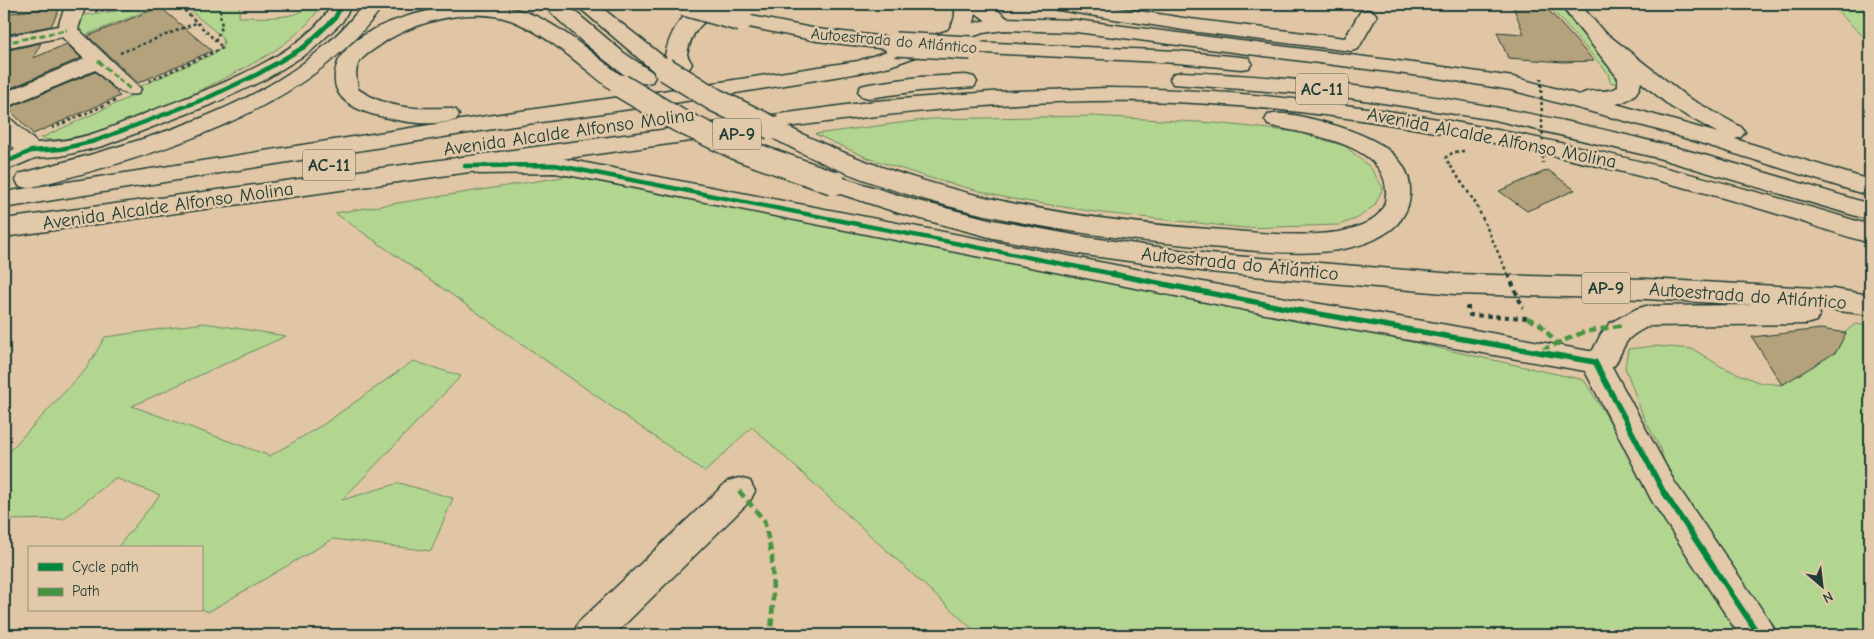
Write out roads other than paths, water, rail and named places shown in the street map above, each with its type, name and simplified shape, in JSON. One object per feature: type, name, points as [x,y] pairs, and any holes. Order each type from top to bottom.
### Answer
[{"type":"main road","points":[[4,163],[27,148],[61,149],[95,141],[207,98],[258,74],[304,47],[335,18],[342,4]]},
{"type":"main road","points":[[4,186],[109,157],[207,122],[256,100],[290,81],[338,47],[374,4]]},
{"type":"main road","name":"AP-9","points":[[554,4],[616,58],[664,70]]},
{"type":"main road","points":[[585,4],[664,70],[715,100],[772,128],[842,174]]},
{"type":"main road","name":"Autoestrada do Atlántico","points":[[684,4],[741,20],[817,35],[895,44],[964,41],[1178,57],[1333,74],[1413,86],[1484,99],[1622,130],[1748,165],[1870,204]]},
{"type":"main road","points":[[664,70],[676,55],[682,30],[688,22],[722,4]]},
{"type":"main road","points":[[1058,4],[1190,25],[1351,45],[1367,16]]},
{"type":"main road","points":[[1544,85],[1608,99],[1615,98],[1628,90],[1630,84],[1629,78],[1570,4]]},
{"type":"main road","points":[[964,5],[1004,24]]},
{"type":"main road","points":[[964,5],[966,21],[964,41]]},
{"type":"main road","points":[[649,100],[462,115],[414,116],[384,112],[365,104],[347,92],[345,80],[347,64],[359,50],[374,37],[394,26],[438,12],[484,8],[519,17],[551,35],[621,86],[678,120],[741,150],[955,199],[1063,221],[1167,236],[1266,242],[1312,242],[1352,237],[1379,227],[1388,220],[1399,198],[1398,184],[1392,170],[1368,147],[1343,135],[1289,121],[1187,110],[1026,106],[950,101]]},
{"type":"main road","points":[[4,44],[71,16],[98,61],[130,89]]},
{"type":"main road","name":"Avenida Alcalde Alfonso Molina","points":[[649,100],[859,67],[964,41],[982,27],[1004,24],[1076,26],[1444,73],[1512,84],[1544,85],[1870,188]]},
{"type":"main road","points":[[1596,35],[1679,102],[1716,124],[1758,144],[1870,184]]},
{"type":"main road","points":[[4,101],[98,61]]},
{"type":"main road","name":"Autoestrada do Atlántico","points":[[664,70],[697,114],[842,174],[908,207],[993,229],[1085,246],[1209,263],[1455,284],[1646,289],[1833,299],[1870,304]]},
{"type":"main road","name":"Avenida Alcalde Alfonso Molina","points":[[4,211],[762,104],[919,84],[1098,77],[1222,80],[1342,91],[1419,102],[1597,135],[1730,170],[1870,212]]},
{"type":"main road","name":"Avenida Alcalde Alfonso Molina","points":[[4,228],[465,166],[784,120],[950,101],[1094,95],[1183,96],[1282,103],[1460,128],[1627,164],[1799,211],[1870,234]]},
{"type":"main road","points":[[4,200],[487,123],[649,100]]},
{"type":"main road","points":[[4,125],[27,148]]},
{"type":"main road","points":[[465,166],[555,166],[594,172],[1296,310],[1594,362],[1605,357],[1608,344],[1624,325],[1646,316],[1820,314],[1870,319]]},
{"type":"main road","points":[[1594,362],[1663,491],[1759,635]]},
{"type":"main road","points":[[590,635],[739,490]]}]
